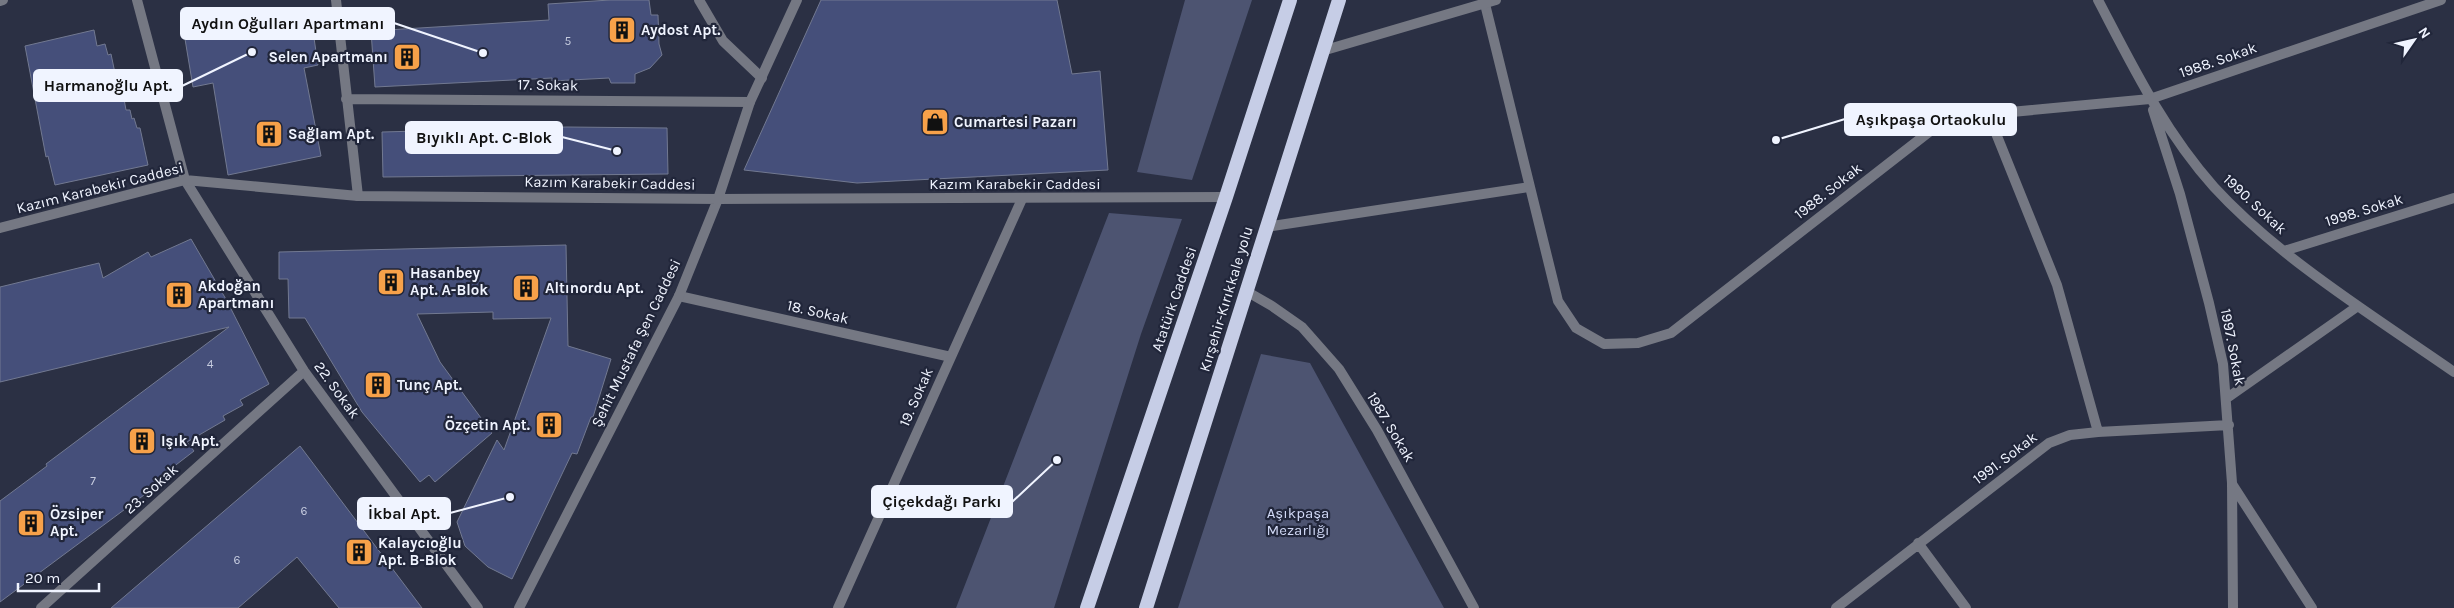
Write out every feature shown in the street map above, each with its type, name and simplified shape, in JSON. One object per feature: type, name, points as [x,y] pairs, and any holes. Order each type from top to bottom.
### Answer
[{"type":"highway","name":"Atatürk Caddesi","points":[[1087,608],[1226,197],[1290,0]]},
{"type":"highway","name":"Kırşehir-Kırıkkale yolu","points":[[1146,608],[1339,0]]},
{"type":"street","name":"22. Sokak","points":[[137,0],[185,180],[304,372],[478,608]]},
{"type":"street","points":[[336,0],[358,196]]},
{"type":"street","points":[[699,0],[723,41],[762,78]]},
{"type":"street","name":"Şehit Mustafa Şen Caddesi","points":[[519,608],[679,296],[718,199],[750,102],[797,0]]},
{"type":"street","points":[[1322,51],[1496,0]]},
{"type":"street","name":"1990. Sokak","points":[[2098,0],[2150,99],[2181,145],[2214,186],[2251,223],[2284,250],[2358,306],[2454,372]]},
{"type":"street","name":"1988. Sokak","points":[[1485,4],[1558,301],[1576,328],[1604,344],[1638,343],[1671,333],[1947,118],[1989,116],[2150,99],[2441,0]]},
{"type":"street","name":"17. Sokak","points":[[346,99],[750,102]]},
{"type":"street","name":"1997. Sokak","points":[[2150,99],[2180,194],[2223,364],[2232,483],[2234,608]]},
{"type":"street","points":[[1989,116],[2057,285],[2098,432]]},
{"type":"street","name":"Kazım Karabekir Caddesi","points":[[0,228],[185,180],[358,196],[718,199],[1226,197]]},
{"type":"street","points":[[1266,226],[1529,187]]},
{"type":"street","name":"1998. Sokak","points":[[2284,250],[2454,198]]},
{"type":"street","name":"19. Sokak","points":[[838,608],[1022,199]]},
{"type":"street","name":"1987. Sokak","points":[[1246,291],[1302,327],[1339,369],[1377,430],[1474,608]]},
{"type":"street","name":"18. Sokak","points":[[679,296],[951,357]]},
{"type":"street","points":[[2227,398],[2358,306]]},
{"type":"street","name":"23. Sokak","points":[[41,608],[304,372]]},
{"type":"street","name":"1991. Sokak","points":[[1836,608],[2048,443],[2070,435],[2098,432],[2229,425]]},
{"type":"street","points":[[2232,483],[2312,608]]},
{"type":"street","points":[[1918,543],[1966,608]]},
{"type":"green space","points":[[1185,0],[1252,0],[1192,180],[1137,172]]},
{"type":"green space","points":[[1109,213],[1182,219],[1141,334],[1054,608],[956,608]]},
{"type":"green space","name":"Aşıkpaşa Mezarlığı","points":[[1261,354],[1310,363],[1444,608],[1178,608]]},
{"type":"building","points":[[610,0],[649,0],[651,15],[658,15],[659,44],[662,55],[650,68],[635,74],[635,83],[611,83],[609,78],[552,81],[552,78],[375,87],[371,31],[549,20],[548,4]]},
{"type":"building","name":"Cumartesi Pazarı","points":[[821,0],[1057,0],[1072,74],[1100,71],[1108,170],[857,183],[744,170]]},
{"type":"building","points":[[311,18],[318,65],[304,68],[321,156],[228,175],[213,83],[193,87],[185,39]]},
{"type":"building","points":[[94,30],[97,46],[105,44],[108,55],[111,54],[116,78],[120,77],[126,110],[130,110],[137,128],[140,128],[148,165],[55,185],[48,156],[46,157],[25,46]]},
{"type":"building","points":[[567,127],[667,128],[668,174],[383,177],[382,132]]},
{"type":"building","points":[[191,239],[227,301],[269,384],[240,400],[243,405],[223,416],[225,420],[187,442],[194,451],[168,471],[171,475],[0,602],[0,501],[47,466],[46,464],[229,327],[0,382],[0,287],[99,263],[103,278],[148,252],[151,257]]},
{"type":"building","points":[[566,245],[568,346],[611,359],[593,417],[591,417],[577,454],[572,453],[512,579],[488,567],[465,546],[457,522],[497,440],[504,450],[551,318],[493,319],[493,312],[417,314],[440,362],[492,433],[435,482],[429,475],[420,482],[362,412],[305,318],[289,318],[288,279],[279,279],[279,252]]},
{"type":"building","points":[[300,446],[422,608],[339,608],[297,557],[238,608],[111,608]]},
{"type":"place","name":"Aydost Apt.","points":[[622,30]]},
{"type":"place","name":"Harmanoğlu Apt.","points":[[252,52]]},
{"type":"place","name":"Aydın Oğulları Apartmanı","points":[[483,53]]},
{"type":"place","name":"Selen Apartmanı","points":[[407,57]]},
{"type":"place","name":"Cumartesi Pazarı","points":[[935,122]]},
{"type":"place","name":"Sağlam Apt.","points":[[269,134]]},
{"type":"place","name":"Aşıkpaşa Ortaokulu","points":[[1776,140]]},
{"type":"place","name":"Bıyıklı Apt. C-Blok","points":[[617,151]]},
{"type":"place","name":"Hasanbey Apt. A-Blok","points":[[391,282]]},
{"type":"place","name":"Altınordu Apt.","points":[[526,288]]},
{"type":"place","name":"Akdoğan Apartmanı","points":[[179,295]]},
{"type":"place","name":"Tunç Apt.","points":[[378,385]]},
{"type":"place","name":"Özçetin Apt.","points":[[549,425]]},
{"type":"place","name":"Işık Apt.","points":[[142,441]]},
{"type":"place","name":"Çiçekdağı Parkı","points":[[1057,460]]},
{"type":"place","name":"İkbal Apt.","points":[[510,497]]},
{"type":"place","name":"Özsiper Apt.","points":[[31,523]]},
{"type":"place","name":"Kalaycıoğlu Apt. B-Blok","points":[[359,552]]}]
